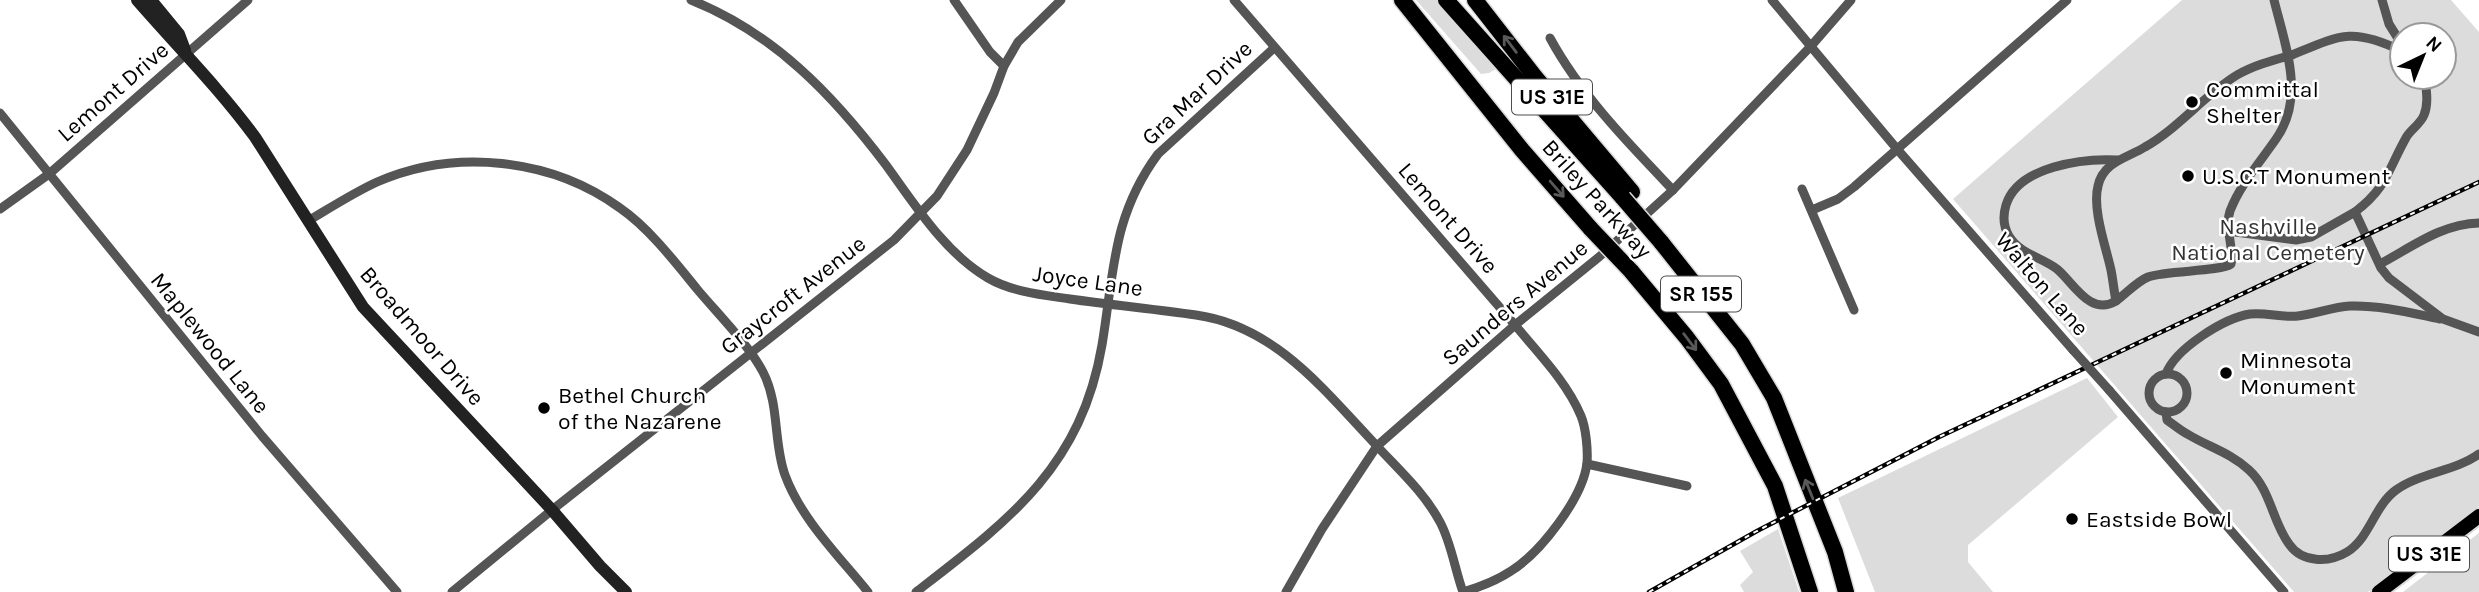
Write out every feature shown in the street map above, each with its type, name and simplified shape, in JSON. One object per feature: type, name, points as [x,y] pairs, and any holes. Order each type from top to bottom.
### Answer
[{"type":"highway","name":"Briley Parkway","points":[[1402,0],[1522,150],[1631,271],[1721,384],[1774,486],[1810,592]]},
{"type":"highway","name":"Briley Parkway","points":[[1446,0],[1627,195]]},
{"type":"highway","name":"US 31E","points":[[1475,0],[1627,195],[1665,239],[1742,344],[1774,398],[1835,552],[1855,592]]},
{"type":"highway","points":[[1835,552],[1846,592]]},
{"type":"main road","name":"Broadmoor Drive","points":[[138,0],[171,41],[186,53],[216,87],[255,137],[363,307],[626,592]]},
{"type":"main road","name":"Broadmoor Drive","points":[[151,0],[179,34],[186,53]]},
{"type":"main road","name":"US 31E","points":[[2379,592],[2479,516]]},
{"type":"street","name":"Lemont Drive","points":[[0,209],[48,174],[248,0]]},
{"type":"street","name":"Joyce Lane","points":[[691,0],[733,18],[767,40],[795,63],[870,144],[922,214],[960,256],[988,278],[1013,289],[1046,296],[1198,315],[1232,323],[1259,336],[1305,369],[1410,481],[1441,524],[1462,592]]},
{"type":"street","points":[[954,0],[990,52],[1004,66]]},
{"type":"street","name":"Graycroft Avenue","points":[[452,592],[894,240],[922,214],[967,150],[1004,66],[1018,42],[1061,0]]},
{"type":"street","name":"Lemont Drive","points":[[1234,0],[1515,325],[1557,376],[1581,416],[1587,464],[1578,489],[1564,514],[1540,546],[1514,569],[1486,585],[1462,592]]},
{"type":"street","name":"Walton Lane","points":[[1772,0],[1897,149],[2284,592]]},
{"type":"street","name":"Saunders Avenue","points":[[1286,592],[1322,529],[1377,446],[1515,325],[1599,257],[1672,190],[1812,45],[1851,0]]},
{"type":"street","points":[[1812,211],[1838,199],[2067,0]]},
{"type":"street","points":[[2118,159],[2097,159],[2042,171],[2028,177],[2014,190],[2004,214],[2010,237],[2031,256],[2058,270],[2081,295],[2101,305],[2109,306],[2147,278],[2184,270],[2228,267],[2232,259],[2228,232],[2230,212],[2259,160],[2288,119],[2292,96],[2289,56],[2274,0]]},
{"type":"street","points":[[2382,0],[2388,21]]},
{"type":"street","points":[[2116,301],[2103,244],[2097,193],[2101,178],[2110,165],[2169,131],[2237,75],[2338,36],[2362,36],[2388,44]]},
{"type":"street","points":[[1550,38],[1564,64],[1580,85],[1672,190]]},
{"type":"street","name":"Gra Mar Drive","points":[[916,592],[989,536],[1021,506],[1063,453],[1079,424],[1092,387],[1108,304],[1113,257],[1123,219],[1144,173],[1158,155],[1274,48]]},
{"type":"street","points":[[2228,232],[2296,240],[2311,237],[2355,212],[2372,199],[2384,183],[2411,129],[2423,118],[2426,91]]},
{"type":"street","name":"Maplewood Lane","points":[[0,113],[262,436],[397,592]]},
{"type":"street","points":[[308,221],[377,182],[435,166],[474,161],[516,165],[559,177],[594,192],[621,208],[672,258],[763,371],[773,396],[785,474],[794,493],[820,534],[868,592]]},
{"type":"street","points":[[1802,189],[1854,310]]},
{"type":"street","points":[[2355,212],[2389,278],[2442,319]]},
{"type":"street","points":[[2380,264],[2435,232],[2458,225],[2479,223]]},
{"type":"street","points":[[2166,374],[2180,378],[2187,391],[2187,399],[2180,408],[2166,412],[2154,406],[2150,393],[2154,381],[2166,374],[2172,362],[2201,337],[2226,321],[2249,314],[2296,316],[2351,306],[2442,319],[2479,332]]},
{"type":"street","points":[[2166,412],[2167,420],[2181,430],[2224,452],[2252,473],[2269,498],[2287,542],[2297,552],[2318,560],[2331,559],[2354,546],[2384,501],[2398,489],[2417,479],[2463,464],[2479,454]]},
{"type":"street","points":[[1587,464],[1687,486]]},
{"type":"green space","points":[[1416,0],[1441,0],[1496,69],[1481,74]]},
{"type":"green space","name":"Nashville National Cemetery","points":[[2182,0],[2451,0],[2479,32],[2479,506],[2368,592],[2294,592],[1953,199]]},
{"type":"green space","points":[[2087,378],[2118,417],[1968,545],[1968,562],[1993,592],[1875,592],[1838,498]]},
{"type":"green space","points":[[1778,529],[1799,592],[1744,592],[1740,585],[1753,572],[1740,551]]},
{"type":"green space","points":[[2479,533],[2479,592],[2403,592]]},
{"type":"railway","points":[[1649,592],[1757,531],[1939,437],[2479,182]]},
{"type":"place","name":"Committal Shelter","points":[[2192,102]]},
{"type":"place","name":"U.S.C.T Monument","points":[[2188,176]]},
{"type":"place","name":"Minnesota Monument","points":[[2226,373]]},
{"type":"place","name":"Bethel Church of the Nazarene","points":[[544,408]]},
{"type":"place","name":"Eastside Bowl","points":[[2072,519]]}]
